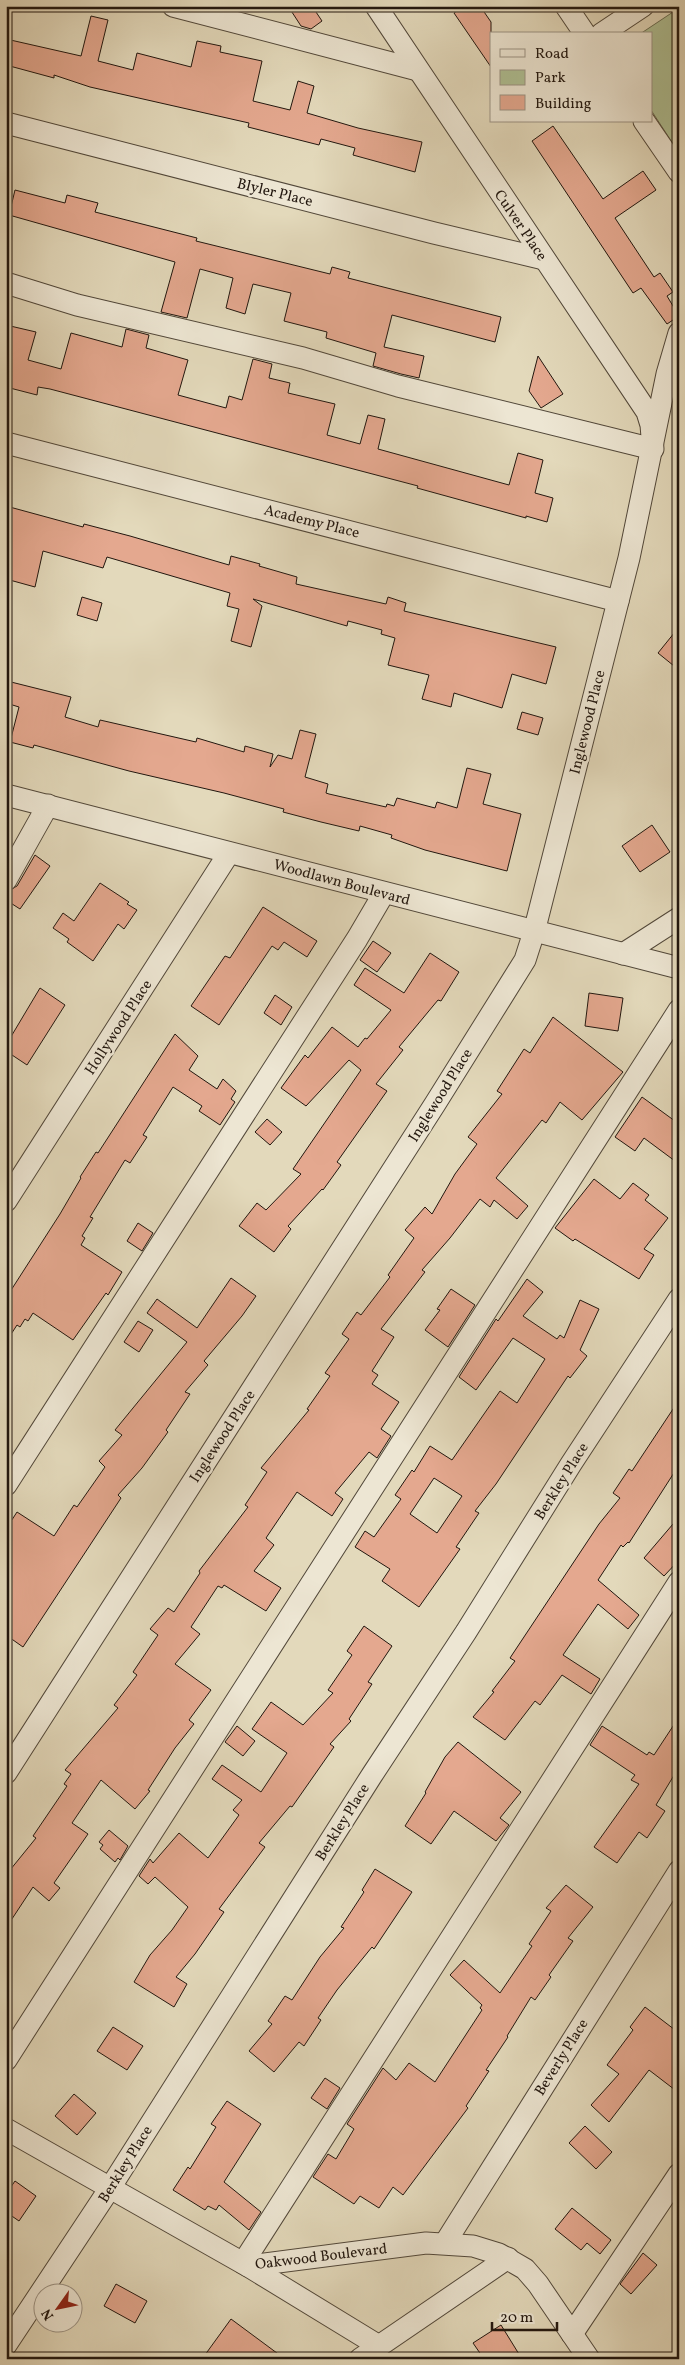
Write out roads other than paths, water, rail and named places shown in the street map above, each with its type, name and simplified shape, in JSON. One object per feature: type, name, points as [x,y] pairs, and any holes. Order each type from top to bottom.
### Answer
[{"type":"street","points":[[174,6],[418,70]]},
{"type":"street","name":"Culver Place","points":[[376,6],[647,412],[651,425],[653,449]]},
{"type":"street","points":[[566,6],[584,32]]},
{"type":"street","points":[[605,32],[643,6]]},
{"type":"street","points":[[645,122],[679,172]]},
{"type":"street","name":"Blyler Place","points":[[6,123],[434,233],[544,259]]},
{"type":"street","points":[[6,283],[77,305],[303,358],[398,386],[653,449]]},
{"type":"street","name":"Inglewood Place","points":[[6,1773],[435,1104],[524,960],[534,932],[618,601],[653,449],[667,374],[679,333]]},
{"type":"street","name":"Academy Place","points":[[6,443],[618,601]]},
{"type":"street","name":"Woodlawn Boulevard","points":[[6,795],[679,968]]},
{"type":"street","points":[[6,880],[48,805]]},
{"type":"street","name":"Hollywood Place","points":[[6,1201],[229,853]]},
{"type":"street","points":[[6,1485],[357,939],[384,893]]},
{"type":"street","points":[[623,954],[679,918]]},
{"type":"street","points":[[6,2060],[679,1010]]},
{"type":"street","name":"Berkley Place","points":[[6,2346],[110,2188],[181,2074],[466,1632],[570,1464],[679,1299]]},
{"type":"street","points":[[379,2346],[246,2264],[679,1582]]},
{"type":"street","name":"Beverly Place","points":[[445,2243],[679,1871]]},
{"type":"street","name":"Oakwood Boulevard","points":[[6,2129],[246,2264],[426,2243],[473,2246],[508,2258],[525,2269],[538,2284],[589,2359]]},
{"type":"street","points":[[572,2334],[679,2174]]},
{"type":"street","points":[[360,2359],[508,2258]]}]
